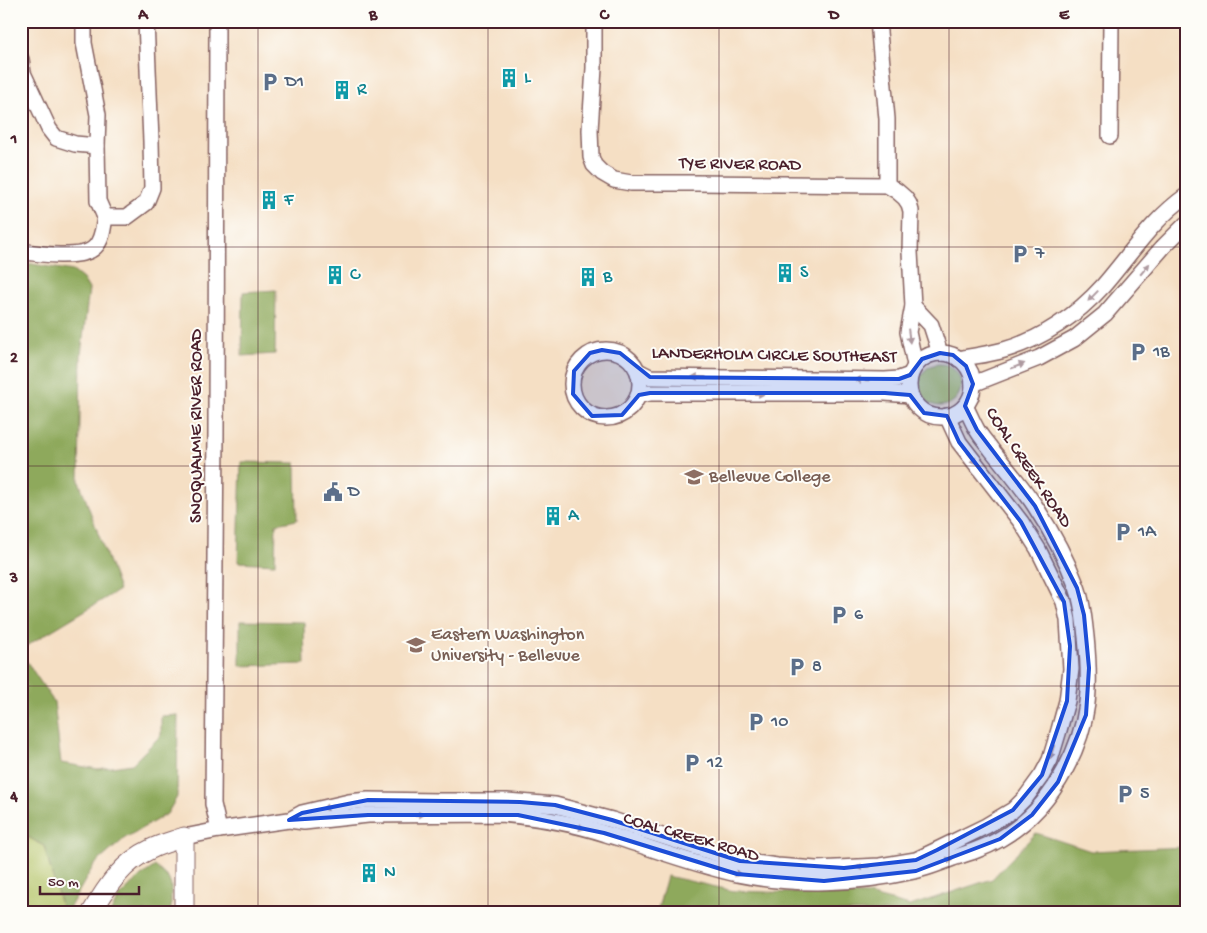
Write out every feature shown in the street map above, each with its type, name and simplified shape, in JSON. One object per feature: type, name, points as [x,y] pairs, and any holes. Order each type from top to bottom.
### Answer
[{"type":"street","points":[[21,251],[68,255],[81,254],[90,251],[100,240],[105,217],[98,201],[98,115],[84,43],[84,21]]},
{"type":"street","points":[[105,217],[128,217],[146,203],[152,188],[152,141],[146,21]]},
{"type":"street","name":"SNOQUALMIE RIVER ROAD","points":[[217,21],[213,804],[219,830]]},
{"type":"street","name":"TYE RIVER ROAD","points":[[594,21],[591,157],[594,165],[602,173],[614,180],[631,183],[887,185]]},
{"type":"street","points":[[878,21],[886,119],[887,185],[905,198],[911,211],[910,252],[913,306],[908,332],[912,370],[908,385],[910,395],[916,405],[924,412],[935,416],[947,416],[965,406],[972,392],[973,384],[971,374],[959,359],[947,354],[931,354],[922,359],[912,370]]},
{"type":"street","points":[[1110,136],[1112,21]]},
{"type":"street","points":[[21,59],[23,73],[49,129],[56,138],[75,144],[97,146]]},
{"type":"street","points":[[959,359],[1004,350],[1024,343],[1064,320],[1087,302],[1103,286],[1145,234],[1186,196]]},
{"type":"street","points":[[973,384],[1039,358],[1080,335],[1106,314],[1163,247],[1186,224]]},
{"type":"street","points":[[913,306],[931,325],[940,353]]},
{"type":"street","points":[[602,350],[615,351],[626,356],[635,365],[640,383],[638,395],[630,409],[622,415],[612,418],[592,416],[577,403],[573,394],[574,371],[580,361],[590,354],[602,350]]},
{"type":"street","name":"LANDERHOLM CIRCLE SOUTHEAST","points":[[638,371],[650,377],[885,380],[898,379],[912,370]]},
{"type":"street","name":"LANDERHOLM CIRCLE SOUTHEAST","points":[[638,395],[650,393],[885,393],[910,395]]},
{"type":"street","name":"COAL CREEK ROAD","points":[[184,837],[289,820],[304,822],[368,815],[518,815],[604,833],[737,874],[799,881],[883,877],[916,871],[975,851],[1000,839],[1021,825],[1037,810],[1058,782],[1070,759],[1086,715],[1089,690],[1088,658],[1084,615],[1077,588],[1058,547],[1035,506],[977,430],[965,406]]},
{"type":"street","name":"COAL CREEK ROAD","points":[[289,820],[302,814],[349,802],[368,800],[507,801],[555,805],[612,820],[740,861],[816,869],[880,866],[916,860],[986,826],[1013,810],[1026,797],[1042,775],[1050,760],[1061,723],[1067,701],[1070,669],[1068,620],[1064,602],[1038,549],[1021,522],[959,442],[947,416]]},
{"type":"street","points":[[92,912],[113,879],[125,866],[152,848],[184,837],[184,912]]},
{"type":"highlighted area","points":[[602,350],[620,353],[650,377],[899,379],[910,375],[922,359],[940,353],[953,355],[966,366],[973,384],[965,406],[977,430],[1035,506],[1077,588],[1084,615],[1089,668],[1086,715],[1058,782],[1032,815],[1000,839],[916,871],[824,881],[737,874],[604,833],[518,815],[368,815],[289,820],[302,813],[368,800],[520,802],[555,805],[612,820],[740,861],[844,868],[916,860],[1013,810],[1042,775],[1067,701],[1070,646],[1064,602],[1021,522],[959,442],[947,416],[924,413],[910,395],[885,393],[650,393],[639,395],[622,415],[592,416],[573,394],[574,371],[590,353]]},
{"type":"green space","points":[[21,262],[73,271],[83,279],[89,289],[81,355],[79,481],[119,590],[21,649]]},
{"type":"green space","points":[[276,290],[275,354],[242,356],[243,292]]},
{"type":"green space","points":[[944,364],[952,367],[958,373],[961,385],[958,397],[952,403],[936,406],[928,403],[922,397],[919,381],[922,373],[928,367]]},
{"type":"green space","points":[[241,462],[296,463],[297,520],[276,524],[275,564],[238,562]]},
{"type":"green space","points":[[240,621],[304,622],[305,664],[240,666]]},
{"type":"green space","points":[[21,653],[54,702],[61,763],[98,769],[132,764],[161,735],[161,716],[178,715],[177,797],[167,814],[125,838],[94,865],[67,912],[63,912],[44,846],[21,833]]},
{"type":"green space","points":[[21,833],[44,846],[63,912],[21,912]]},
{"type":"green space","points":[[1036,833],[1091,851],[1186,847],[1186,912],[657,912],[667,876],[734,891],[868,895],[910,906],[992,879]]},
{"type":"green space","points":[[155,866],[168,878],[171,885],[171,912],[111,912],[118,898],[141,876]]},
{"type":"place","name":"L","points":[[509,78]]},
{"type":"place","name":"D1","points":[[270,82]]},
{"type":"place","name":"R","points":[[342,90]]},
{"type":"place","name":"F","points":[[269,200]]},
{"type":"place","name":"7","points":[[1020,254]]},
{"type":"place","name":"S","points":[[785,273]]},
{"type":"place","name":"C","points":[[335,275]]},
{"type":"place","name":"B","points":[[588,277]]},
{"type":"place","name":"1B","points":[[1138,352]]},
{"type":"place","name":"Bellevue College","points":[[694,477]]},
{"type":"place","name":"D","points":[[333,492]]},
{"type":"place","name":"A","points":[[553,516]]},
{"type":"place","name":"1A","points":[[1123,532]]},
{"type":"place","name":"6","points":[[839,615]]},
{"type":"place","name":"Eastern Washington University - Bellevue","points":[[416,645]]},
{"type":"place","name":"8","points":[[797,667]]},
{"type":"place","name":"10","points":[[756,722]]},
{"type":"place","name":"12","points":[[692,763]]},
{"type":"place","name":"5","points":[[1125,794]]},
{"type":"place","name":"N","points":[[369,873]]}]
